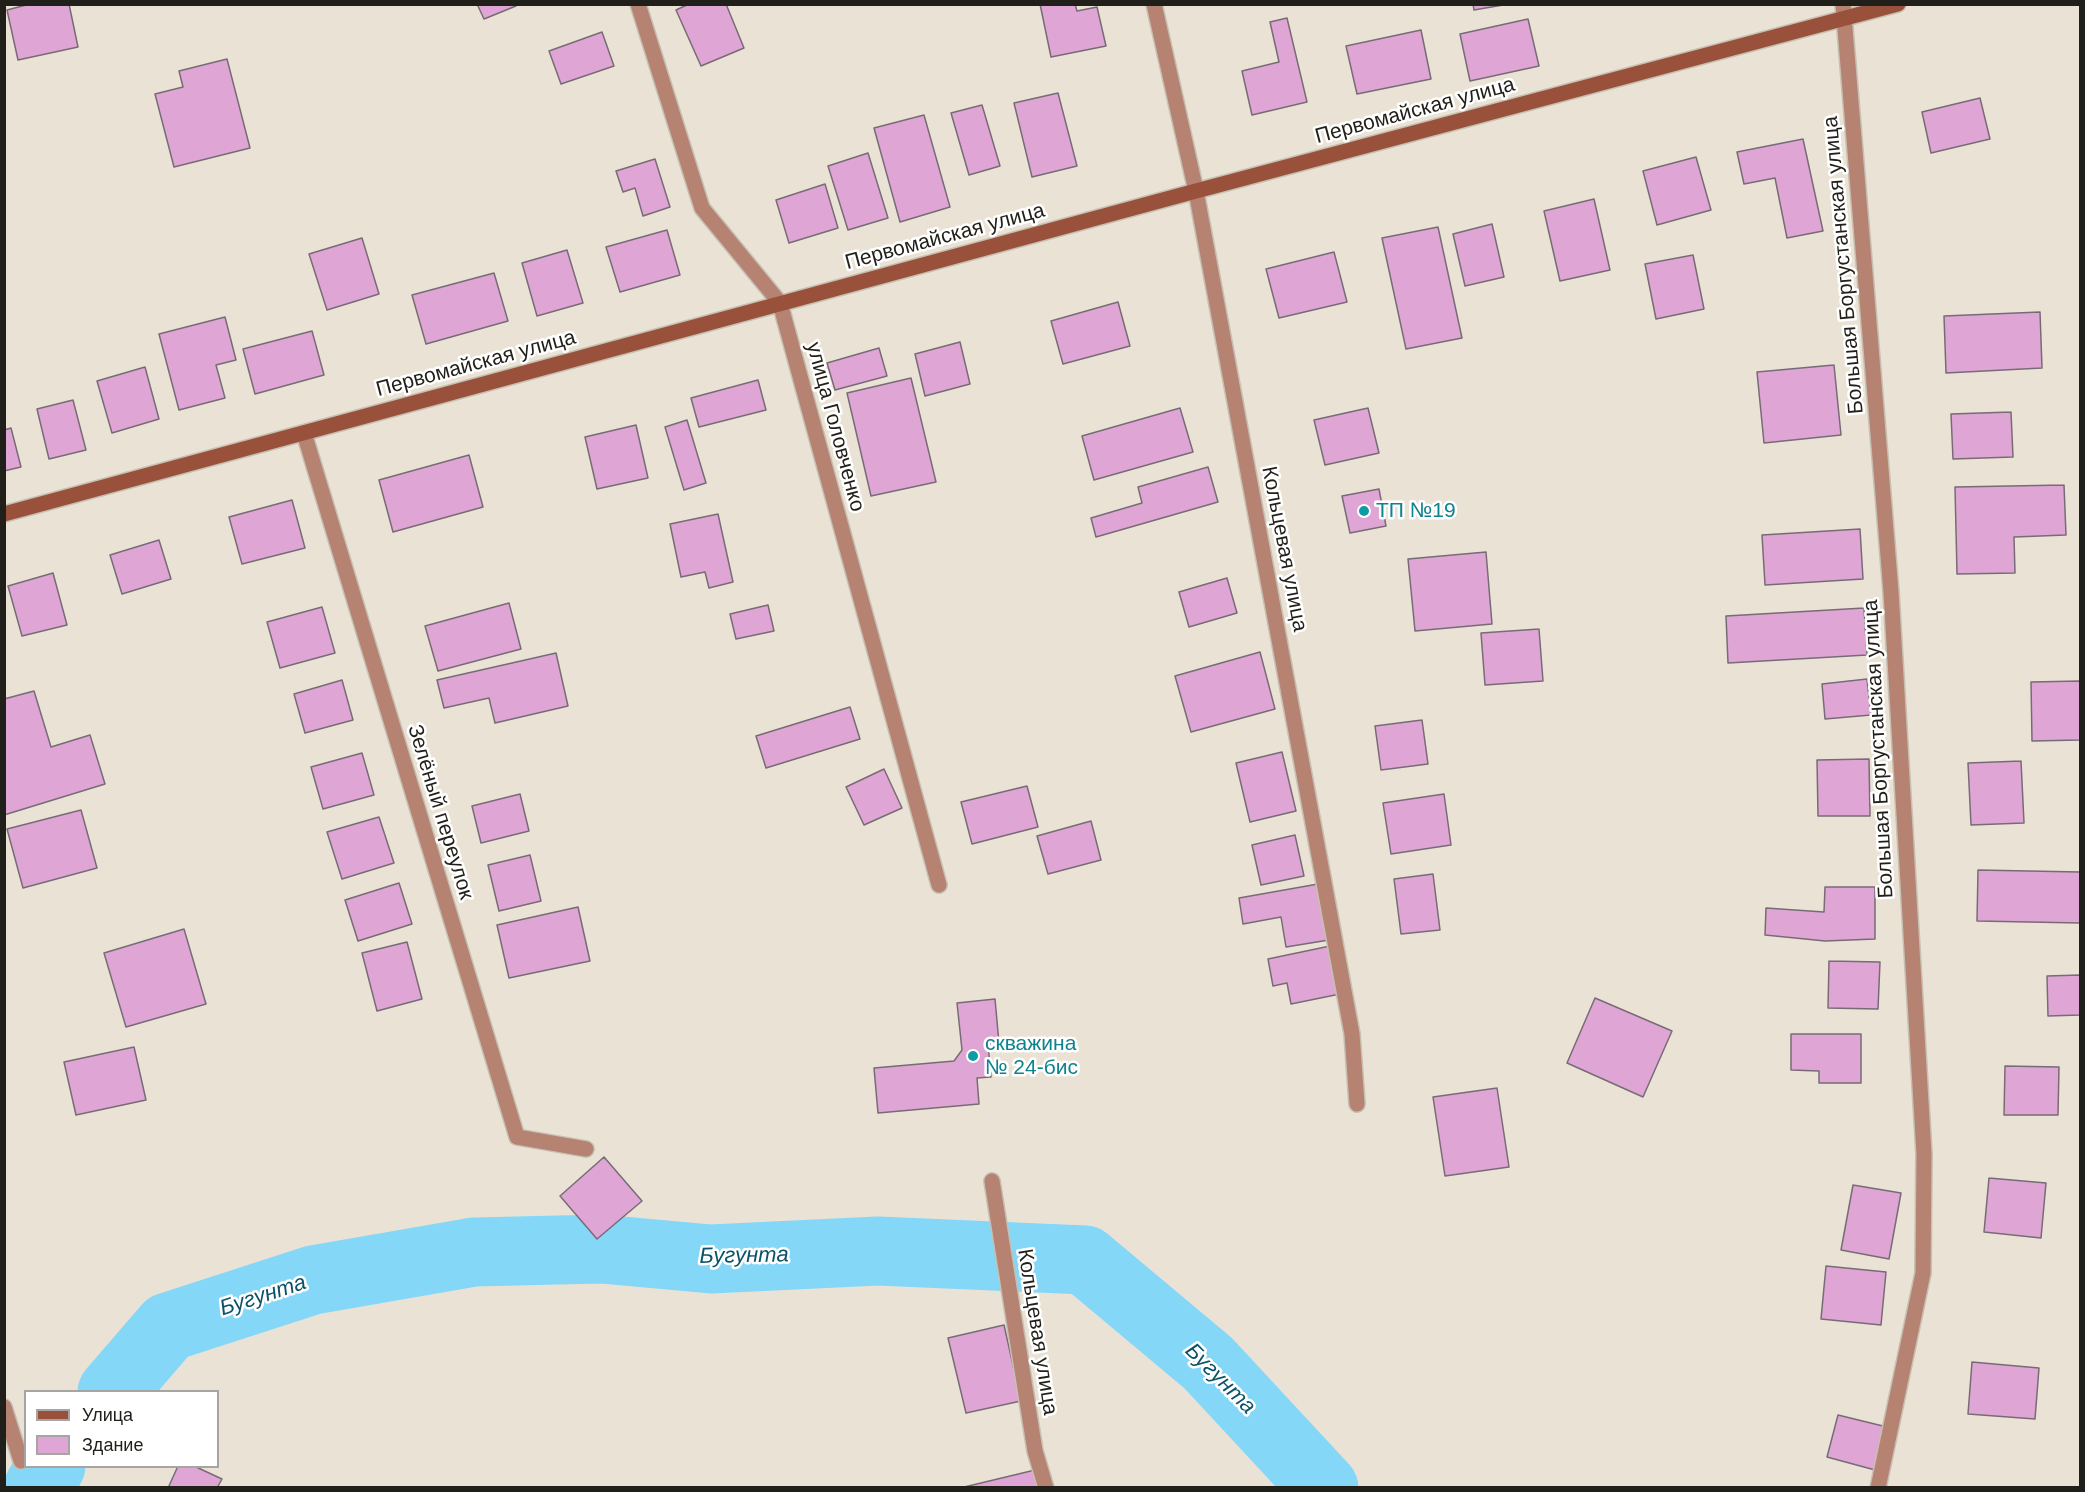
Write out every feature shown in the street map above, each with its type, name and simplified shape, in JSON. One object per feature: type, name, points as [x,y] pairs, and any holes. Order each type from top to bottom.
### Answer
[{"type":"main road","name":"Первомайская улица","points":[[4,514],[1196,191],[1844,11],[1898,4]]},
{"type":"street","name":"улица Головченко","points":[[638,4],[702,208],[780,303],[939,885]]},
{"type":"street","name":"Кольцевая улица","points":[[1154,4],[1196,191],[1352,1034],[1357,1104]]},
{"type":"street","name":"Большая Боргустанская улица","points":[[1844,11],[1891,592],[1924,1154],[1923,1273],[1878,1488]]},
{"type":"street","name":"Зелёный переулок","points":[[304,433],[517,1137],[586,1149]]},
{"type":"street","name":"Кольцевая улица","points":[[992,1181],[1035,1451],[1046,1488]]},
{"type":"street","points":[[4,1407],[21,1461]]},
{"type":"building","points":[[30,4],[69,4],[78,47],[18,60],[7,10]]},
{"type":"building","points":[[477,4],[515,4],[516,6],[484,19]]},
{"type":"building","points":[[689,4],[726,4],[744,48],[701,66],[676,10]]},
{"type":"building","points":[[1040,4],[1075,4],[1077,11],[1097,7],[1106,46],[1051,57]]},
{"type":"building","points":[[1473,4],[1509,4],[1474,10]]},
{"type":"building","points":[[1287,18],[1307,102],[1252,115],[1242,71],[1279,62],[1270,22]]},
{"type":"building","points":[[1528,19],[1539,66],[1470,81],[1460,34]]},
{"type":"building","points":[[1421,30],[1431,79],[1357,94],[1346,46]]},
{"type":"building","points":[[602,32],[614,66],[561,84],[549,51]]},
{"type":"building","points":[[227,59],[250,148],[174,167],[155,94],[183,87],[179,71]]},
{"type":"building","points":[[1058,93],[1077,166],[1032,177],[1014,103]]},
{"type":"building","points":[[1980,98],[1990,139],[1931,153],[1922,112]]},
{"type":"building","points":[[982,105],[1000,166],[969,175],[951,113]]},
{"type":"building","points":[[924,115],[950,207],[900,222],[874,128]]},
{"type":"building","points":[[1803,139],[1823,231],[1787,238],[1775,178],[1744,184],[1737,152]]},
{"type":"building","points":[[868,153],[888,218],[848,230],[828,166]]},
{"type":"building","points":[[1696,157],[1711,210],[1657,225],[1643,171]]},
{"type":"building","points":[[655,159],[670,207],[643,216],[635,188],[623,192],[616,171]]},
{"type":"building","points":[[825,184],[838,228],[789,243],[776,200]]},
{"type":"building","points":[[1594,199],[1610,270],[1560,281],[1544,211]]},
{"type":"building","points":[[1492,224],[1504,277],[1465,286],[1453,234]]},
{"type":"building","points":[[1438,227],[1462,338],[1406,349],[1382,238]]},
{"type":"building","points":[[667,230],[680,275],[620,292],[606,247]]},
{"type":"building","points":[[362,238],[379,294],[327,310],[309,254]]},
{"type":"building","points":[[567,250],[583,303],[537,316],[522,263]]},
{"type":"building","points":[[1334,252],[1347,302],[1279,318],[1266,269]]},
{"type":"building","points":[[1693,255],[1704,309],[1656,319],[1645,264]]},
{"type":"building","points":[[494,273],[508,321],[426,344],[412,295]]},
{"type":"building","points":[[1118,302],[1130,346],[1063,364],[1051,321]]},
{"type":"building","points":[[2040,312],[2042,368],[1946,373],[1944,316]]},
{"type":"building","points":[[225,317],[236,360],[216,365],[225,398],[179,410],[159,334]]},
{"type":"building","points":[[312,331],[324,375],[255,394],[243,349]]},
{"type":"building","points":[[960,342],[970,384],[925,396],[915,354]]},
{"type":"building","points":[[879,348],[887,376],[835,390],[827,363]]},
{"type":"building","points":[[1834,365],[1841,435],[1764,443],[1757,372]]},
{"type":"building","points":[[145,367],[159,419],[112,433],[97,381]]},
{"type":"building","points":[[911,378],[936,482],[871,496],[847,393]]},
{"type":"building","points":[[758,380],[766,410],[699,427],[691,398]]},
{"type":"building","points":[[73,400],[86,450],[49,459],[37,409]]},
{"type":"building","points":[[1180,408],[1193,452],[1094,480],[1082,436]]},
{"type":"building","points":[[1368,408],[1379,453],[1325,465],[1314,420]]},
{"type":"building","points":[[2011,412],[2013,457],[1953,459],[1951,414]]},
{"type":"building","points":[[687,420],[706,483],[684,490],[665,427]]},
{"type":"building","points":[[636,425],[648,478],[597,489],[585,437]]},
{"type":"building","points":[[11,428],[21,467],[4,471],[4,430]]},
{"type":"building","points":[[469,455],[483,507],[393,532],[379,480]]},
{"type":"building","points":[[1208,467],[1218,502],[1096,537],[1091,518],[1142,503],[1138,487]]},
{"type":"building","points":[[2064,485],[2066,535],[2014,537],[2015,573],[1957,574],[1955,487]]},
{"type":"building","name":"ТП №19","points":[[1379,489],[1386,526],[1350,533],[1342,496]]},
{"type":"building","points":[[292,500],[305,548],[242,564],[229,517]]},
{"type":"building","points":[[718,514],[733,582],[709,588],[705,572],[681,577],[670,524]]},
{"type":"building","points":[[1860,529],[1863,579],[1765,585],[1762,535]]},
{"type":"building","points":[[159,540],[171,579],[122,594],[110,555]]},
{"type":"building","points":[[1486,552],[1492,624],[1415,631],[1408,559]]},
{"type":"building","points":[[53,573],[67,625],[22,636],[8,586]]},
{"type":"building","points":[[1227,578],[1237,613],[1189,627],[1179,592]]},
{"type":"building","points":[[509,603],[521,649],[438,671],[425,626]]},
{"type":"building","points":[[768,605],[774,631],[736,639],[730,614]]},
{"type":"building","points":[[322,607],[335,653],[280,668],[267,622]]},
{"type":"building","points":[[1864,608],[1867,655],[1728,663],[1726,616]]},
{"type":"building","points":[[1539,629],[1543,681],[1485,685],[1481,633]]},
{"type":"building","points":[[1260,652],[1275,709],[1191,732],[1175,676]]},
{"type":"building","points":[[556,653],[568,706],[495,723],[489,698],[444,708],[437,680]]},
{"type":"building","points":[[1867,679],[1871,715],[1825,719],[1822,684]]},
{"type":"building","points":[[342,680],[353,720],[305,733],[294,694]]},
{"type":"building","points":[[2080,681],[2080,740],[2032,741],[2031,682]]},
{"type":"building","points":[[34,691],[51,747],[90,735],[105,784],[4,815],[4,699]]},
{"type":"building","points":[[850,707],[860,739],[766,768],[756,736]]},
{"type":"building","points":[[1422,720],[1428,764],[1381,770],[1375,726]]},
{"type":"building","points":[[1282,752],[1296,811],[1250,822],[1236,763]]},
{"type":"building","points":[[362,753],[374,795],[323,809],[311,767]]},
{"type":"building","points":[[1869,759],[1870,816],[1818,816],[1817,760]]},
{"type":"building","points":[[2021,761],[2024,823],[1971,825],[1968,763]]},
{"type":"building","points":[[884,769],[902,808],[864,825],[846,787]]},
{"type":"building","points":[[1027,786],[1038,827],[972,844],[961,802]]},
{"type":"building","points":[[520,794],[529,831],[481,843],[472,806]]},
{"type":"building","points":[[1444,794],[1451,845],[1391,854],[1383,803]]},
{"type":"building","points":[[81,810],[97,868],[23,888],[7,829]]},
{"type":"building","points":[[379,817],[394,863],[342,879],[327,832]]},
{"type":"building","points":[[1091,821],[1101,860],[1048,874],[1037,836]]},
{"type":"building","points":[[1295,835],[1304,876],[1261,885],[1252,845]]},
{"type":"building","points":[[530,855],[541,901],[499,911],[488,865]]},
{"type":"building","points":[[1978,870],[2080,872],[2080,923],[1977,921]]},
{"type":"building","points":[[1433,874],[1440,930],[1401,934],[1394,879]]},
{"type":"building","points":[[399,883],[412,924],[358,941],[345,900]]},
{"type":"building","points":[[1318,884],[1329,940],[1286,947],[1281,917],[1243,924],[1239,898]]},
{"type":"building","points":[[1825,887],[1875,887],[1875,939],[1825,941],[1765,935],[1766,908],[1824,912]]},
{"type":"building","points":[[578,907],[590,961],[509,978],[497,925]]},
{"type":"building","points":[[184,929],[206,1004],[126,1027],[104,953]]},
{"type":"building","points":[[407,942],[422,999],[377,1011],[362,953]]},
{"type":"building","points":[[1330,946],[1340,994],[1291,1004],[1287,983],[1273,986],[1268,959]]},
{"type":"building","points":[[1829,961],[1880,962],[1878,1009],[1828,1008]]},
{"type":"building","points":[[2080,975],[2080,1015],[2048,1016],[2047,976]]},
{"type":"building","points":[[1595,998],[1672,1031],[1643,1097],[1567,1063]]},
{"type":"building","name":"скважина № 24-бис","points":[[995,999],[999,1043],[988,1044],[991,1077],[977,1078],[979,1104],[878,1113],[874,1068],[954,1061],[962,1050],[957,1003]]},
{"type":"building","points":[[1791,1034],[1861,1034],[1861,1083],[1819,1083],[1819,1071],[1791,1070]]},
{"type":"building","points":[[134,1047],[146,1100],[76,1115],[64,1062]]},
{"type":"building","points":[[2005,1066],[2059,1067],[2058,1115],[2004,1115]]},
{"type":"building","points":[[1497,1088],[1509,1167],[1445,1176],[1433,1097]]},
{"type":"building","points":[[604,1157],[642,1201],[597,1239],[560,1196]]},
{"type":"building","points":[[1989,1178],[2046,1183],[2041,1238],[1984,1232]]},
{"type":"building","points":[[1853,1185],[1901,1193],[1889,1259],[1841,1250]]},
{"type":"building","points":[[1826,1266],[1886,1272],[1881,1325],[1821,1319]]},
{"type":"building","points":[[1004,1325],[1021,1401],[966,1413],[948,1338]]},
{"type":"building","points":[[1972,1362],[2039,1368],[2035,1419],[1968,1414]]},
{"type":"building","points":[[1838,1415],[1887,1427],[1875,1470],[1827,1457]]},
{"type":"building","points":[[177,1468],[198,1468],[222,1479],[217,1488],[168,1488]]},
{"type":"building","points":[[1035,1470],[1039,1488],[960,1488]]},
{"type":"waterway","name":"Бугунта","points":[[114,1390],[168,1327],[313,1280],[474,1252],[601,1249],[711,1259],[878,1251],[1085,1260],[1208,1363],[1324,1488]]},
{"type":"waterway","name":"Бугунта","points":[[38,1488],[50,1468]]},
{"type":"place","name":"ТП №19","points":[[1364,511]]},
{"type":"place","name":"скважина № 24-бис","points":[[973,1056]]}]
